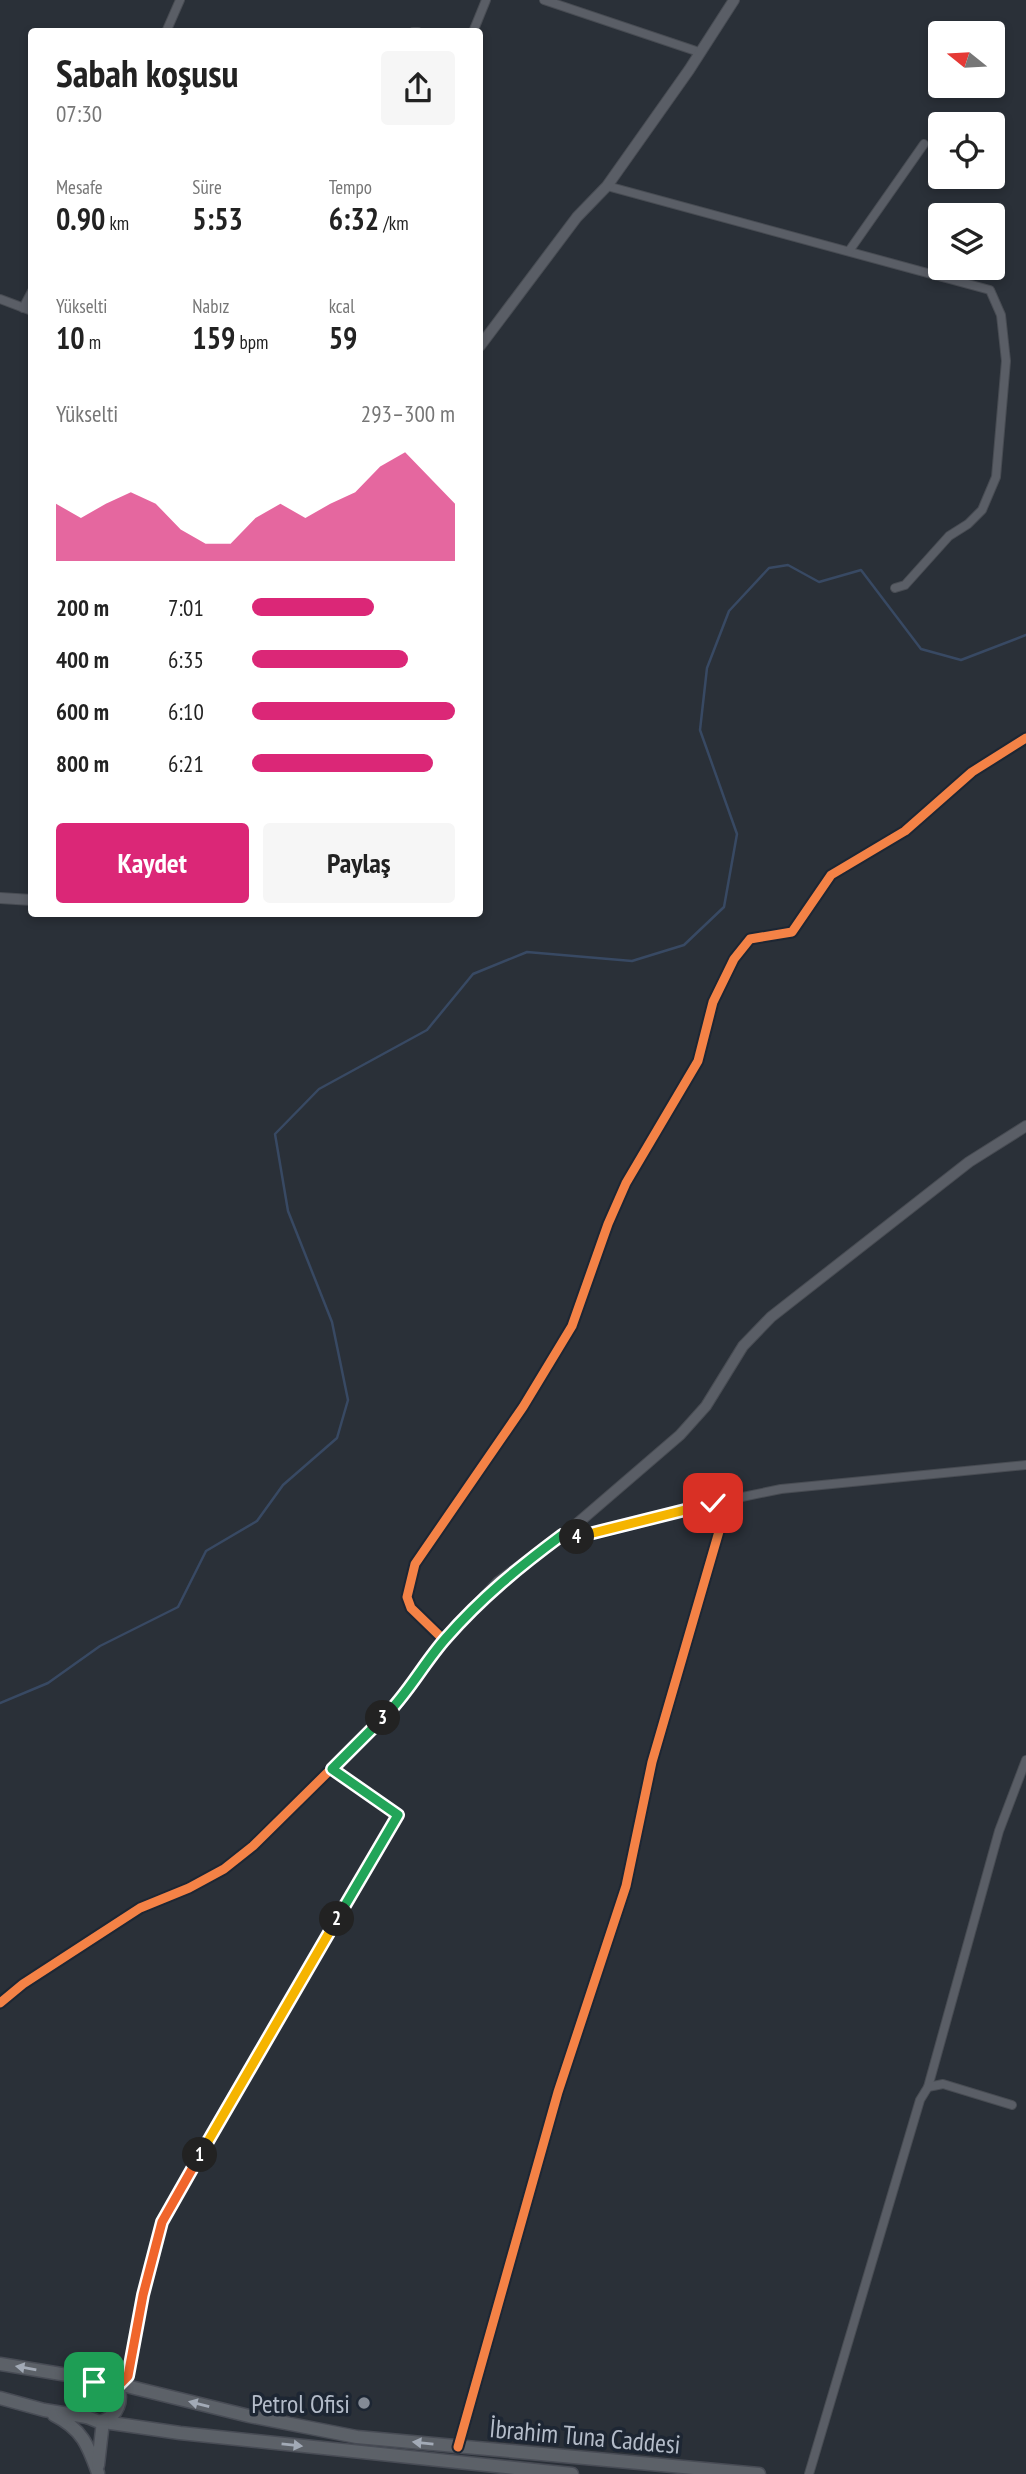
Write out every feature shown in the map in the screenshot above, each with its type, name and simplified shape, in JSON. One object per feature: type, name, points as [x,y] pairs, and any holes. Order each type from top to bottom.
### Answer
[{"type":"main road","points":[[0,2364],[118,2386],[121,2399],[117,2410],[103,2420],[44,2410],[0,2398]]},
{"type":"main road","points":[[85,2440],[87,2417],[81,2408],[82,2392],[89,2384],[99,2381]]},
{"type":"main road","name":"İbrahim Tuna Caddesi","points":[[118,2386],[357,2437],[760,2474]]},
{"type":"main road","points":[[44,2410],[74,2426],[85,2440],[98,2474]]},
{"type":"main road","name":"İbrahim Tuna Caddesi","points":[[103,2420],[180,2433],[503,2471],[572,2474]]},
{"type":"main road","points":[[98,2474],[103,2420]]},
{"type":"street","points":[[168,28],[180,0]]},
{"type":"street","points":[[474,28],[486,0]]},
{"type":"street","points":[[544,0],[699,52]]},
{"type":"street","points":[[483,342],[577,217],[607,186],[734,0]]},
{"type":"street","points":[[849,251],[924,144]]},
{"type":"street","points":[[607,186],[990,290],[1002,327],[1006,361],[996,477],[990,498],[968,524],[949,536],[905,585],[895,588]]},
{"type":"street","points":[[0,299],[27,309]]},
{"type":"street","points":[[444,1640],[411,1608],[407,1597],[415,1564],[523,1407],[572,1326],[608,1224],[626,1183],[698,1061],[713,1002],[740,948],[750,939],[792,932],[831,876],[905,831],[972,772],[1026,738]]},
{"type":"street","points":[[0,898],[28,900]]},
{"type":"street","points":[[0,2003],[23,1984],[140,1908],[189,1888],[224,1869],[253,1846],[399,1702],[444,1640],[498,1582],[562,1535],[680,1435],[706,1406],[743,1346],[771,1317],[969,1161],[1026,1126]]},
{"type":"street","points":[[562,1535],[591,1535],[713,1503],[781,1489],[1026,1465]]},
{"type":"street","points":[[458,2447],[558,2092],[626,1886],[652,1762],[720,1528],[722,1508],[713,1503]]},
{"type":"street","points":[[809,2474],[916,2113],[928,2087],[999,1831],[1026,1760]]},
{"type":"street","points":[[118,2386],[128,2376],[143,2295],[162,2222],[225,2108],[398,1815],[332,1769]]},
{"type":"street","points":[[928,2087],[943,2084],[1012,2105]]},
{"type":"waterway","points":[[0,1703],[48,1683],[100,1646],[178,1607],[206,1551],[257,1521],[283,1485],[337,1438],[348,1400],[332,1322],[288,1211],[275,1134],[319,1089],[427,1030],[473,974],[527,952],[632,961],[684,945],[724,907],[737,834],[700,730],[707,668],[729,611],[769,568],[788,565],[819,582],[861,570],[921,649],[961,660],[1026,635]]},
{"type":"cycle path","points":[[0,2003],[23,1984],[140,1908],[189,1888],[224,1869],[253,1846],[399,1702],[444,1640],[411,1608],[407,1597],[415,1564],[523,1407],[572,1326],[608,1224],[626,1183],[698,1061],[713,1002],[734,959],[750,939],[792,932],[831,875],[905,831],[972,772],[1026,738]]},
{"type":"cycle path","points":[[458,2447],[558,2092],[626,1886],[652,1762],[720,1528],[721,1508],[713,1503],[591,1535],[562,1535]]},
{"type":"place","name":"Petrol Ofisi","points":[[364,2403]]},
{"type":"route","points":[[94,2382],[110,2382],[118,2386],[128,2376],[143,2295],[162,2222],[225,2108],[398,1815],[332,1769],[399,1702],[444,1640],[498,1582],[562,1535],[591,1535],[713,1503]]}]
